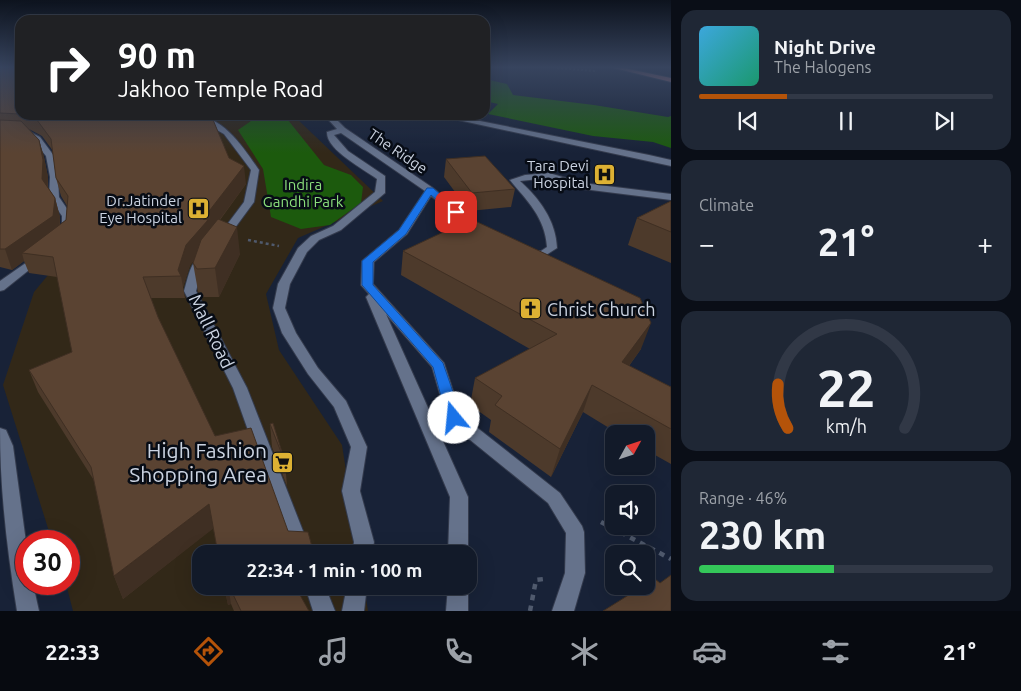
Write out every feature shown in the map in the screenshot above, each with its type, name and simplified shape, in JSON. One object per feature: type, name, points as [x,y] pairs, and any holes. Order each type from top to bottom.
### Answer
[{"type":"street","name":"Mall Road","points":[[205,120],[228,132],[255,170],[249,202],[197,266],[190,291],[240,388],[299,545]]},
{"type":"street","name":"The Ridge","points":[[333,120],[342,130],[430,190],[490,237]]},
{"type":"street","points":[[462,120],[671,163]]},
{"type":"street","points":[[342,130],[330,134],[336,146],[369,167],[382,178],[380,193],[338,228],[315,238],[302,250],[284,284],[279,308],[289,333],[313,371],[341,405],[359,447],[351,491],[364,545]]},
{"type":"street","points":[[0,132],[28,133],[37,139],[50,156],[54,177],[54,197],[67,216],[66,237],[0,287]]},
{"type":"street","points":[[519,250],[543,254],[552,248],[553,236],[531,195],[514,180],[546,176],[562,178],[571,184],[671,197]]},
{"type":"street","points":[[430,190],[403,232],[368,261],[367,285],[459,498],[458,545]]},
{"type":"street","points":[[367,285],[439,366],[454,418],[554,498],[575,532],[576,573],[562,611]]},
{"type":"street","points":[[0,434],[5,446],[19,561],[28,611]]},
{"type":"street","points":[[318,595],[324,611]]},
{"type":"street","points":[[353,611],[356,595]]},
{"type":"street","points":[[458,595],[458,611]]},
{"type":"path","points":[[224,235],[302,250]]},
{"type":"path","points":[[596,520],[671,558]]},
{"type":"shaded area","points":[[112,120],[298,120],[383,201],[298,238],[266,294],[279,350],[342,445],[358,545],[192,545],[192,595],[365,595],[368,611],[73,611],[69,595],[80,595],[80,530],[49,530],[3,385],[34,292],[77,240]]},
{"type":"green space","points":[[490,97],[525,97],[671,116],[671,148],[653,142],[593,136],[490,114],[498,104],[490,102]]},
{"type":"green space","name":"Indira Gandhi Park","points":[[250,120],[288,120],[324,165],[351,175],[363,187],[361,203],[330,225],[301,229],[271,217],[263,169],[238,130],[251,121]]},
{"type":"building","points":[[0,97],[15,97],[15,114],[0,113]]},
{"type":"building","points":[[0,120],[21,121],[39,140],[43,160],[42,179],[55,198],[53,216],[5,249],[0,249]]},
{"type":"building","points":[[37,120],[213,120],[229,158],[244,166],[203,219],[208,220],[186,245],[178,270],[181,276],[143,277],[158,317],[215,436],[251,428],[288,531],[308,532],[312,545],[216,545],[209,504],[114,576],[91,467],[29,370],[72,352],[53,257],[22,253],[66,220],[68,196],[56,178],[51,139]]},
{"type":"building","points":[[485,156],[515,189],[472,193],[446,159]]},
{"type":"building","points":[[671,201],[671,232],[637,218]]},
{"type":"building","points":[[218,219],[237,227],[215,268],[197,269],[193,263],[201,240]]},
{"type":"building","points":[[471,219],[640,298],[651,323],[622,362],[671,387],[671,429],[592,385],[560,449],[495,405],[502,396],[475,378],[557,334],[403,251]]},
{"type":"building","points":[[273,423],[285,462],[270,424]]},
{"type":"building","points":[[671,575],[671,611],[603,611],[629,595],[655,595],[655,579],[660,583]]},
{"type":"building","points":[[233,595],[300,595],[309,611],[241,611]]},
{"type":"place","name":"Tara Devi Hospital","points":[[605,174]]},
{"type":"place","name":"Dr.Jatinder Eye Hospital","points":[[198,209]]},
{"type":"place","name":"Christ Church","points":[[531,309]]},
{"type":"place","name":"High Fashion Shopping Area","points":[[283,462]]},
{"type":"route","points":[[454,418],[439,366],[367,285],[368,261],[403,232],[430,190],[456,212]]}]
